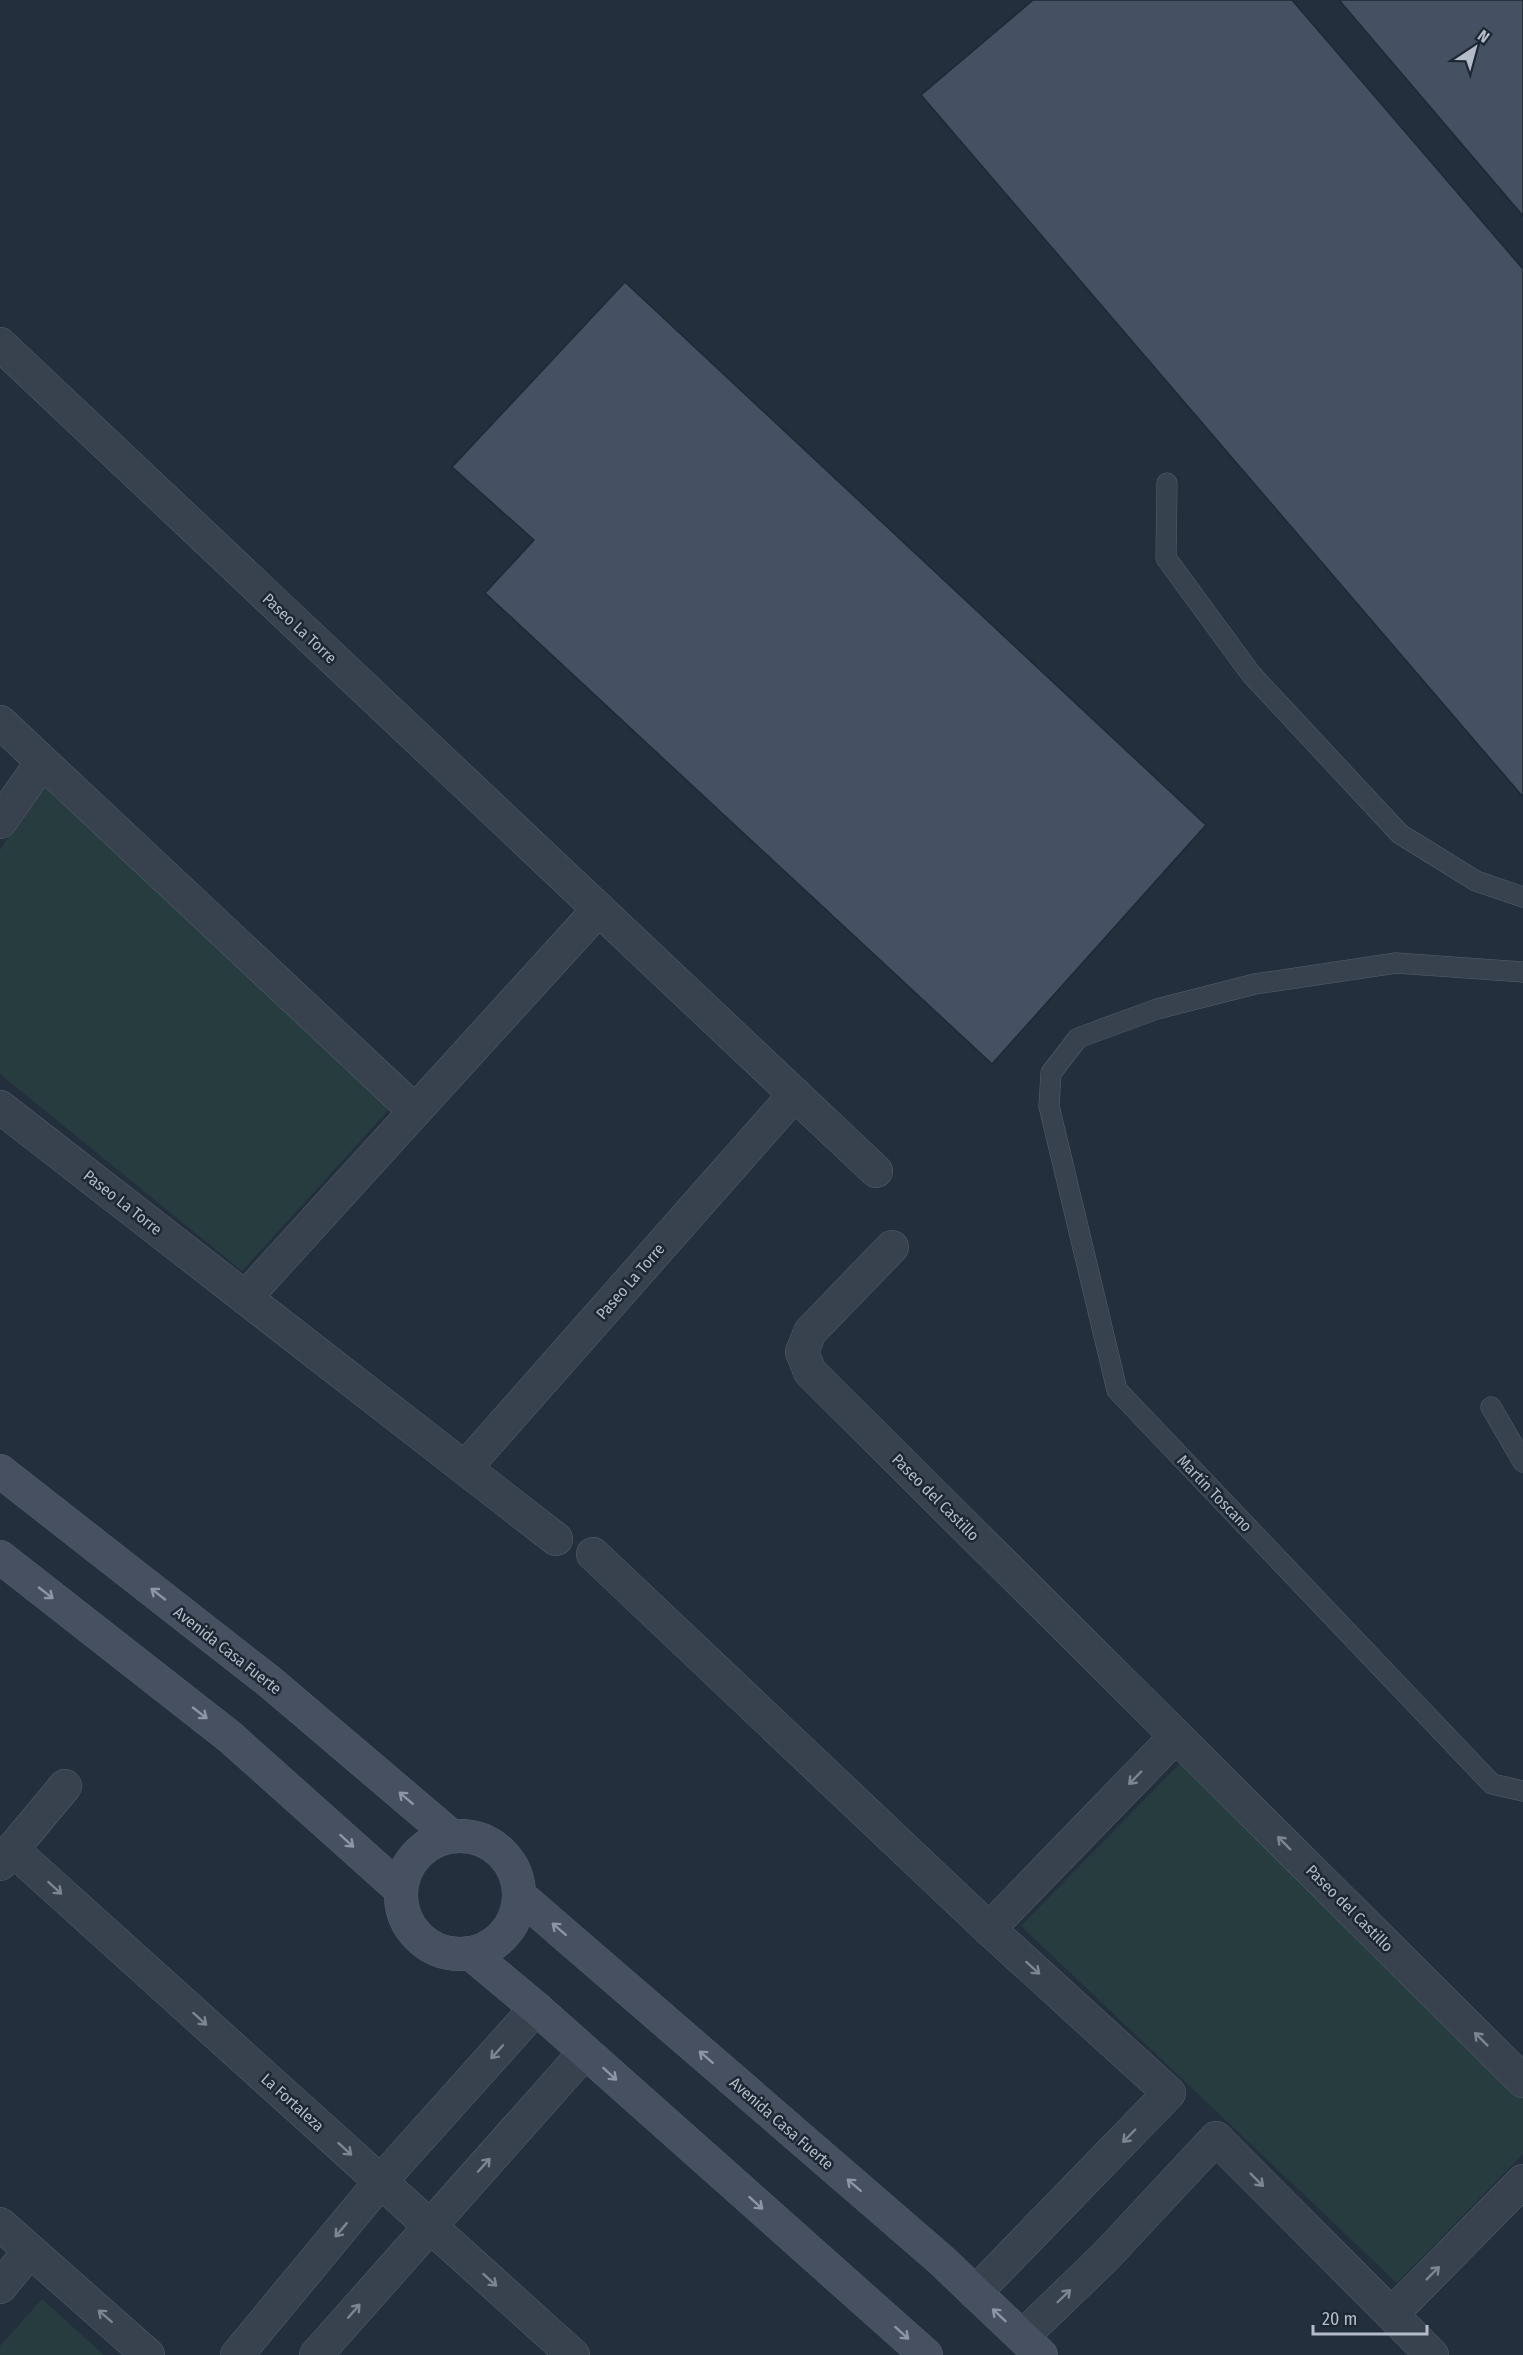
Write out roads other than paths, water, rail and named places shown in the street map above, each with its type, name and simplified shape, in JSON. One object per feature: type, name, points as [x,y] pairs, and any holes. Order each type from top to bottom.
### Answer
[{"type":"street","name":"Paseo La Torre","points":[[1,346],[876,1171]]},
{"type":"street","points":[[0,723],[415,1111]]},
{"type":"street","points":[[0,822],[42,762]]},
{"type":"street","points":[[245,1298],[599,909]]},
{"type":"street","name":"Paseo La Torre","points":[[465,1468],[795,1094]]},
{"type":"street","name":"Paseo La Torre","points":[[0,1107],[556,1539]]},
{"type":"street","name":"Paseo del Castillo","points":[[892,1247],[810,1332],[802,1352],[810,1372],[1523,2081]]},
{"type":"street","name":"Avenida Casa Fuerte","points":[[0,1471],[270,1682],[450,1836]]},
{"type":"street","points":[[593,1554],[989,1929],[1169,2093],[975,2293]]},
{"type":"street","points":[[0,1557],[230,1737],[400,1889]]},
{"type":"street","points":[[989,1929],[1176,1736]]},
{"type":"street","name":"La Fortaleza","points":[[65,1786],[6,1856],[381,2181],[573,2355]]},
{"type":"street","points":[[450,1836],[471,1836],[490,1844],[506,1857],[516,1875],[519,1895],[516,1916],[505,1934],[490,1947],[470,1953],[448,1953],[429,1945],[413,1930],[403,1910],[400,1889],[409,1865],[426,1845],[450,1836]]},
{"type":"street","name":"Avenida Casa Fuerte","points":[[519,1895],[975,2293],[1032,2346]]},
{"type":"street","points":[[470,1953],[537,2008],[926,2355]]},
{"type":"street","points":[[237,2355],[381,2181],[537,2008]]},
{"type":"street","points":[[316,2355],[585,2052]]},
{"type":"street","points":[[1032,2346],[1105,2257],[1216,2138],[1432,2355]]},
{"type":"street","points":[[1392,2314],[1523,2181]]},
{"type":"street","points":[[0,2224],[148,2355]]},
{"type":"street","points":[[0,2287],[30,2251]]},
{"type":"lane","points":[[1167,483],[1166,558],[1251,674],[1400,834],[1476,881],[1523,897]]},
{"type":"lane","name":"Martín Toscano","points":[[1523,972],[1396,963],[1255,984],[1157,1009],[1078,1038],[1051,1073],[1049,1106],[1117,1390],[1492,1784],[1523,1791]]},
{"type":"lane","points":[[1491,1407],[1523,1462]]}]
